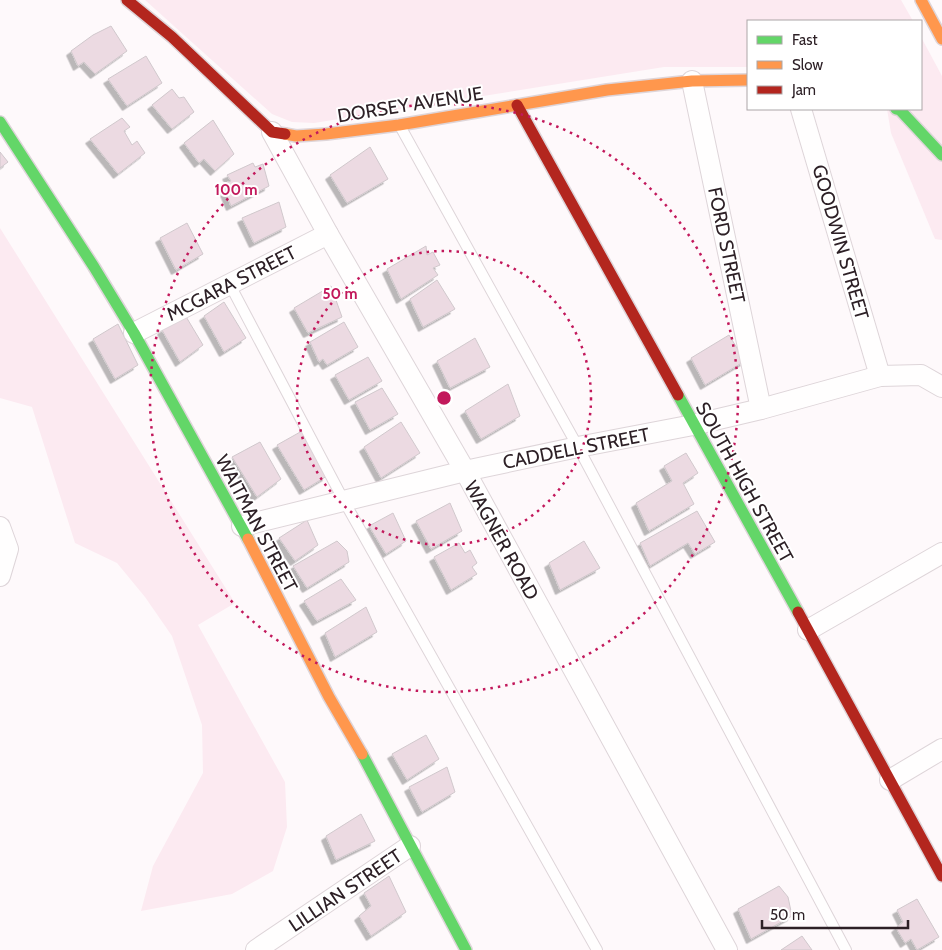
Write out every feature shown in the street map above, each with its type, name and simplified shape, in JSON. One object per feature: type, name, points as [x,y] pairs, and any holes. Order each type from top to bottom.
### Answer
[{"type":"street","points":[[126,0],[172,36],[272,132]]},
{"type":"street","points":[[921,0],[942,39]]},
{"type":"street","name":"DORSEY AVENUE","points":[[272,132],[296,136],[326,134],[399,125],[607,90],[692,81],[747,80]]},
{"type":"street","name":"FORD STREET","points":[[692,81],[761,409]]},
{"type":"street","name":"SOUTH HIGH STREET","points":[[517,105],[942,876]]},
{"type":"street","name":"GOODWIN STREET","points":[[801,110],[880,376]]},
{"type":"street","points":[[900,110],[942,155]]},
{"type":"street","name":"WAITMAN STREET","points":[[0,122],[134,332],[210,473],[242,526],[329,697],[373,773],[466,950]]},
{"type":"street","name":"WAGNER ROAD","points":[[272,132],[328,234],[465,471],[728,950]]},
{"type":"street","name":"MCGARA STREET","points":[[134,332],[328,234]]},
{"type":"street","name":"CADDELL STREET","points":[[242,526],[465,471],[693,425],[761,409],[880,376],[921,375],[942,386]]},
{"type":"street","points":[[0,527],[8,549],[0,576]]},
{"type":"street","points":[[808,630],[942,553]]},
{"type":"street","points":[[890,780],[942,749]]},
{"type":"street","name":"LILLIAN STREET","points":[[256,950],[410,846]]},
{"type":"lane","points":[[399,125],[578,447],[846,950]]},
{"type":"lane","points":[[229,283],[344,501],[597,950]]},
{"type":"shaded area","points":[[145,0],[901,0],[912,20],[747,20],[747,67],[664,67],[314,123],[292,122],[272,114]]},
{"type":"shaded area","points":[[922,39],[942,76],[942,240],[935,239],[891,133],[887,110],[922,110]]},
{"type":"shaded area","points":[[0,228],[235,603],[198,625],[285,782],[287,827],[273,871],[232,894],[141,911],[153,866],[203,773],[202,725],[172,636],[145,597],[117,563],[75,543],[32,407],[0,398]]},
{"type":"building","points":[[111,26],[127,51],[95,74],[84,62],[78,66],[71,51],[93,35]]},
{"type":"building","points":[[146,56],[162,83],[127,106],[108,79]]},
{"type":"building","points":[[172,89],[179,98],[184,97],[194,112],[172,129],[152,105]]},
{"type":"building","points":[[122,118],[130,127],[124,131],[132,145],[137,141],[145,153],[118,174],[90,139]]},
{"type":"building","points":[[213,120],[234,154],[215,171],[204,159],[199,163],[184,143]]},
{"type":"building","points":[[370,147],[388,179],[347,203],[330,175]]},
{"type":"building","points":[[0,152],[8,162],[0,168]]},
{"type":"building","points":[[253,163],[255,167],[263,164],[269,186],[231,206],[222,184],[231,181],[227,175]]},
{"type":"building","points":[[279,202],[286,227],[254,243],[242,218]]},
{"type":"building","points":[[187,223],[203,254],[176,270],[160,238]]},
{"type":"building","points":[[426,246],[427,255],[433,252],[440,265],[433,268],[438,275],[401,299],[387,269]]},
{"type":"building","points":[[437,280],[455,309],[423,327],[410,299]]},
{"type":"building","points":[[331,286],[342,317],[308,333],[294,308]]},
{"type":"building","points":[[224,302],[246,338],[224,352],[204,316]]},
{"type":"building","points":[[185,315],[203,345],[180,362],[162,330]]},
{"type":"building","points":[[344,322],[358,347],[327,365],[323,359],[319,362],[310,342]]},
{"type":"building","points":[[118,324],[138,365],[115,379],[93,339]]},
{"type":"building","points":[[729,335],[745,361],[705,385],[691,358]]},
{"type":"building","points":[[475,338],[490,367],[450,388],[437,361]]},
{"type":"building","points":[[368,357],[382,381],[349,400],[335,375]]},
{"type":"building","points":[[508,384],[520,416],[481,439],[465,411]]},
{"type":"building","points":[[382,388],[398,414],[370,430],[355,402]]},
{"type":"building","points":[[401,422],[420,453],[381,478],[364,447]]},
{"type":"building","points":[[302,431],[327,476],[304,490],[277,445]]},
{"type":"building","points":[[260,442],[281,479],[257,497],[232,457]]},
{"type":"building","points":[[686,453],[698,473],[683,483],[694,504],[649,531],[636,503],[672,481],[664,466]]},
{"type":"building","points":[[450,503],[462,531],[431,549],[416,521]]},
{"type":"building","points":[[697,511],[715,542],[695,554],[688,543],[650,566],[640,543]]},
{"type":"building","points":[[393,513],[406,541],[386,554],[369,526]]},
{"type":"building","points":[[307,520],[318,545],[295,561],[279,538]]},
{"type":"building","points":[[337,541],[347,551],[349,562],[307,588],[293,566]]},
{"type":"building","points":[[584,541],[600,568],[560,590],[549,563]]},
{"type":"building","points":[[459,543],[465,553],[470,550],[477,563],[472,567],[477,574],[451,590],[434,557]]},
{"type":"building","points":[[341,579],[356,600],[317,621],[304,601]]},
{"type":"building","points":[[366,607],[377,632],[335,657],[325,633]]},
{"type":"building","points":[[426,735],[439,759],[407,780],[392,754]]},
{"type":"building","points":[[447,767],[455,792],[422,812],[409,787]]},
{"type":"building","points":[[361,814],[375,841],[336,860],[326,836]]},
{"type":"building","points":[[389,876],[406,912],[371,936],[359,916],[371,906],[364,893]]},
{"type":"building","points":[[779,886],[788,897],[792,916],[751,939],[738,909]]},
{"type":"building","points":[[917,899],[939,937],[917,950],[911,939],[905,943],[896,928],[903,922],[897,910]]},
{"type":"building","points":[[802,936],[812,950],[781,950]]},
{"type":"traffic: fast","points":[[900,110],[942,155]]},
{"type":"traffic: fast","points":[[0,122],[94,267],[134,333],[248,539]]},
{"type":"traffic: fast","points":[[678,395],[798,612]]},
{"type":"traffic: fast","points":[[362,754],[466,950]]},
{"type":"traffic: slow","points":[[921,0],[942,39]]},
{"type":"traffic: slow","points":[[285,134],[296,136],[326,134],[399,125],[607,90],[692,81],[747,80]]},
{"type":"traffic: slow","points":[[248,539],[329,697],[362,754]]},
{"type":"traffic: jam","points":[[127,0],[172,37],[272,132],[285,134]]},
{"type":"traffic: jam","points":[[517,105],[678,395]]},
{"type":"traffic: jam","points":[[798,612],[942,876]]}]
